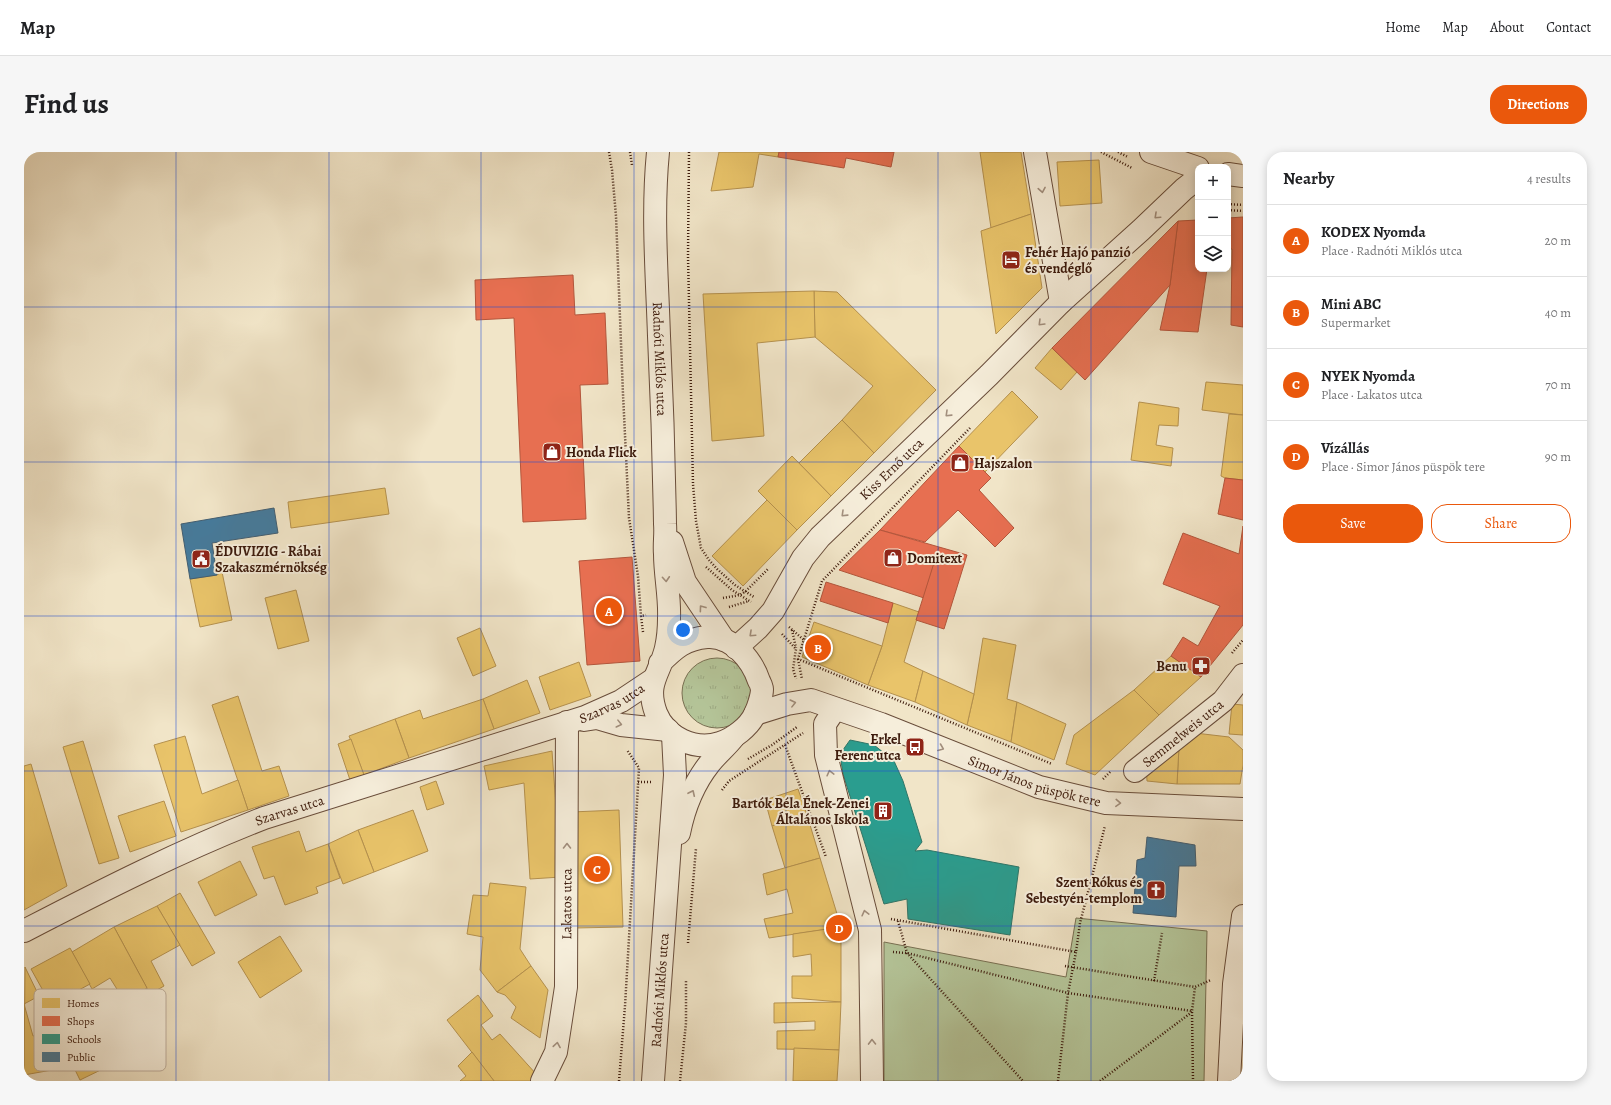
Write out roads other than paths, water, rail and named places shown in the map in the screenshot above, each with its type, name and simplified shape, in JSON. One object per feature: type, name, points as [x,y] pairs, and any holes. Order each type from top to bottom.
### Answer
[{"type":"street","name":"Radnóti Miklós utca","points":[[644,152],[654,205]]},
{"type":"street","name":"Radnóti Miklós utca","points":[[657,671],[666,649],[670,615],[664,555],[665,512],[654,205],[658,152]]},
{"type":"street","points":[[1035,152],[1061,302]]},
{"type":"street","points":[[1151,152],[1195,167]]},
{"type":"street","points":[[1231,174],[1243,176]]},
{"type":"street","name":"Kiss Ernő utca","points":[[730,644],[758,628],[773,611],[803,558],[820,537],[989,375],[1061,302],[1195,180]]},
{"type":"street","name":"Radnóti Miklós utca","points":[[665,512],[676,557],[685,582],[730,644]]},
{"type":"street","points":[[709,637],[730,644],[749,660],[762,689],[755,714],[747,726],[734,736],[720,743],[706,746],[691,744],[670,733],[657,715],[651,694],[657,671],[678,646],[694,640],[709,637]]},
{"type":"street","name":"Szarvas utca","points":[[24,931],[101,891],[160,863],[258,820],[567,722],[585,718],[621,701],[657,671]]},
{"type":"street","name":"Semmelweis utca","points":[[1135,771],[1223,701],[1243,675]]},
{"type":"street","name":"Simor János püspök tere","points":[[755,714],[804,700],[811,700],[881,724],[1039,787],[1106,803],[1243,809]]},
{"type":"street","points":[[835,709],[825,724],[826,755],[870,930],[872,1081]]},
{"type":"street","name":"Szarvas utca","points":[[567,722],[597,718],[621,725],[670,733]]},
{"type":"street","name":"Lakatos utca","points":[[542,1081],[556,1052],[566,987],[567,722]]},
{"type":"street","name":"Radnóti Miklós utca","points":[[653,1081],[674,776],[670,733]]},
{"type":"street","name":"Radnóti Miklós utca","points":[[665,899],[682,814],[698,782],[710,763],[734,736]]},
{"type":"street","points":[[1229,1081],[1234,984],[1243,916]]},
{"type":"place","name":"Fehér Hajó panzió és vendéglő","points":[[1011,260]]},
{"type":"place","name":"Honda Flick","points":[[552,452]]},
{"type":"place","name":"Hajszalon","points":[[960,463]]},
{"type":"place","name":"Domitext","points":[[893,558]]},
{"type":"place","name":"ÉDUVIZIG - Rábai Szakaszmérnökség","points":[[201,559]]},
{"type":"place","name":"KODEX Nyomda","points":[[609,611]]},
{"type":"place","name":"Mini ABC","points":[[818,648]]},
{"type":"place","name":"Benu","points":[[1201,666]]},
{"type":"place","name":"Erkel Ferenc utca","points":[[915,747]]},
{"type":"place","name":"Bartók Béla Ének-Zenei Általános Iskola","points":[[883,811]]},
{"type":"place","name":"NYEK Nyomda","points":[[597,869]]},
{"type":"place","name":"Szent Rókus és Sebestyén-templom","points":[[1156,890]]},
{"type":"place","name":"Vízállás","points":[[839,928]]}]
